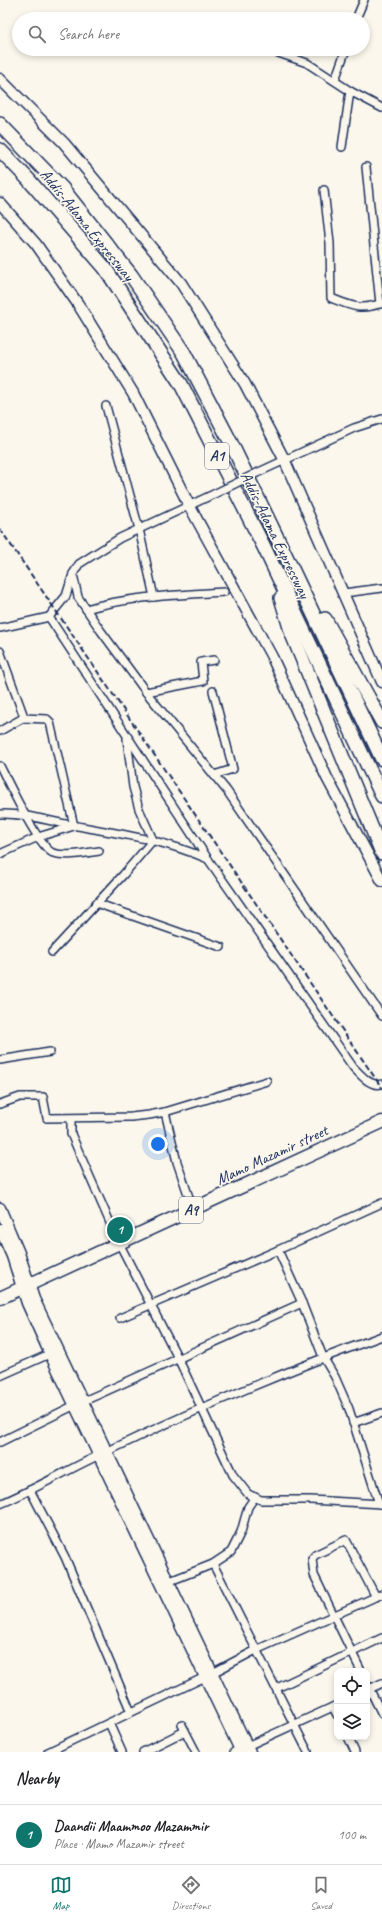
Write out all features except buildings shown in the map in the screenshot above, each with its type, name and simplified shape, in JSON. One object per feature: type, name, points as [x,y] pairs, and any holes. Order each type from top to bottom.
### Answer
[{"type":"highway","name":"Addis-Adama Expressway","points":[[0,124],[62,188],[131,275],[184,354],[229,439],[382,759]]},
{"type":"highway","name":"Addis-Adama Expressway","points":[[0,150],[28,179],[105,268],[181,384],[270,560],[382,796]]},
{"type":"highway","points":[[284,552],[318,605],[382,722]]},
{"type":"highway","points":[[270,560],[292,634],[382,853]]},
{"type":"main road","name":"Mamo Mazamir street","points":[[0,1298],[382,1122]]},
{"type":"street","points":[[359,12],[364,0]]},
{"type":"street","points":[[287,56],[307,63],[350,91],[382,108]]},
{"type":"street","points":[[335,80],[344,56]]},
{"type":"street","points":[[0,79],[64,143],[181,284],[245,384],[284,459],[344,593],[361,638],[382,682]]},
{"type":"street","points":[[342,147],[350,91]]},
{"type":"street","points":[[324,190],[330,243],[331,298],[356,308],[370,307],[381,304],[366,167]]},
{"type":"street","points":[[0,203],[36,244],[78,304],[134,393],[189,504],[272,657],[327,778],[382,880]]},
{"type":"street","points":[[106,406],[139,529],[154,597]]},
{"type":"street","points":[[0,628],[49,617],[66,596],[73,574],[79,564],[120,538],[284,459],[354,428],[382,419]]},
{"type":"street","points":[[73,574],[78,597],[86,609],[146,692],[227,791],[382,1016]]},
{"type":"street","points":[[344,593],[382,588]]},
{"type":"street","points":[[86,609],[110,602],[224,592]]},
{"type":"street","points":[[49,617],[208,859],[353,1067],[367,1081],[382,1084]]},
{"type":"street","points":[[0,651],[23,714],[23,718]]},
{"type":"street","points":[[146,692],[203,681],[201,662],[214,660]]},
{"type":"street","points":[[213,691],[234,769],[214,775]]},
{"type":"street","points":[[0,731],[23,718],[46,719],[50,722],[74,826]]},
{"type":"street","points":[[126,735],[133,786],[139,809],[153,840]]},
{"type":"street","points":[[0,766],[38,837],[51,852],[64,854],[100,851]]},
{"type":"street","points":[[0,814],[26,816],[74,826],[91,827],[153,840],[180,847],[208,859]]},
{"type":"street","points":[[0,854],[38,837],[74,826]]},
{"type":"street","points":[[52,952],[153,840]]},
{"type":"street","points":[[96,903],[221,947]]},
{"type":"street","points":[[0,1060],[50,1052]]},
{"type":"street","points":[[0,1104],[20,1097],[43,1097],[47,1118],[71,1119],[131,1117],[165,1112],[267,1081]]},
{"type":"street","points":[[165,1112],[176,1162],[193,1209]]},
{"type":"street","points":[[71,1119],[71,1134],[119,1243],[178,1358],[233,1475],[248,1494],[261,1500],[310,1500],[381,1504],[353,1422],[335,1377],[323,1357],[302,1303],[278,1250]]},
{"type":"street","points":[[120,1318],[278,1250],[382,1203]]},
{"type":"street","points":[[1,1213],[25,1286]]},
{"type":"street","points":[[0,1229],[25,1286],[34,1299],[54,1352],[208,1674],[242,1750],[334,1706]]},
{"type":"street","points":[[0,1442],[79,1403],[302,1303]]},
{"type":"street","points":[[1,1502],[30,1490],[103,1453],[202,1409],[323,1357],[382,1336]]},
{"type":"street","points":[[0,1376],[54,1352]]},
{"type":"street","points":[[353,1422],[382,1413]]},
{"type":"street","points":[[30,1490],[65,1557],[131,1712]]},
{"type":"street","points":[[165,1583],[213,1564],[231,1552],[241,1532],[248,1507],[255,1497]]},
{"type":"street","points":[[48,1752],[256,1650],[333,1616],[379,1595],[348,1541],[344,1540],[315,1555],[312,1559],[314,1575],[333,1616],[360,1668]]},
{"type":"street","points":[[213,1564],[308,1752]]},
{"type":"street","points":[[277,1688],[382,1638]]},
{"type":"street","points":[[370,1686],[382,1683]]},
{"type":"street","points":[[370,1691],[382,1714]]},
{"type":"street","points":[[109,1723],[122,1752]]},
{"type":"street","points":[[143,1752],[183,1728],[196,1752]]},
{"type":"street","points":[[349,1740],[355,1752]]},
{"type":"railway","points":[[0,529],[382,1088]]},
{"type":"place","name":"Daandii Maammoo Mazammir","points":[[120,1230]]}]
